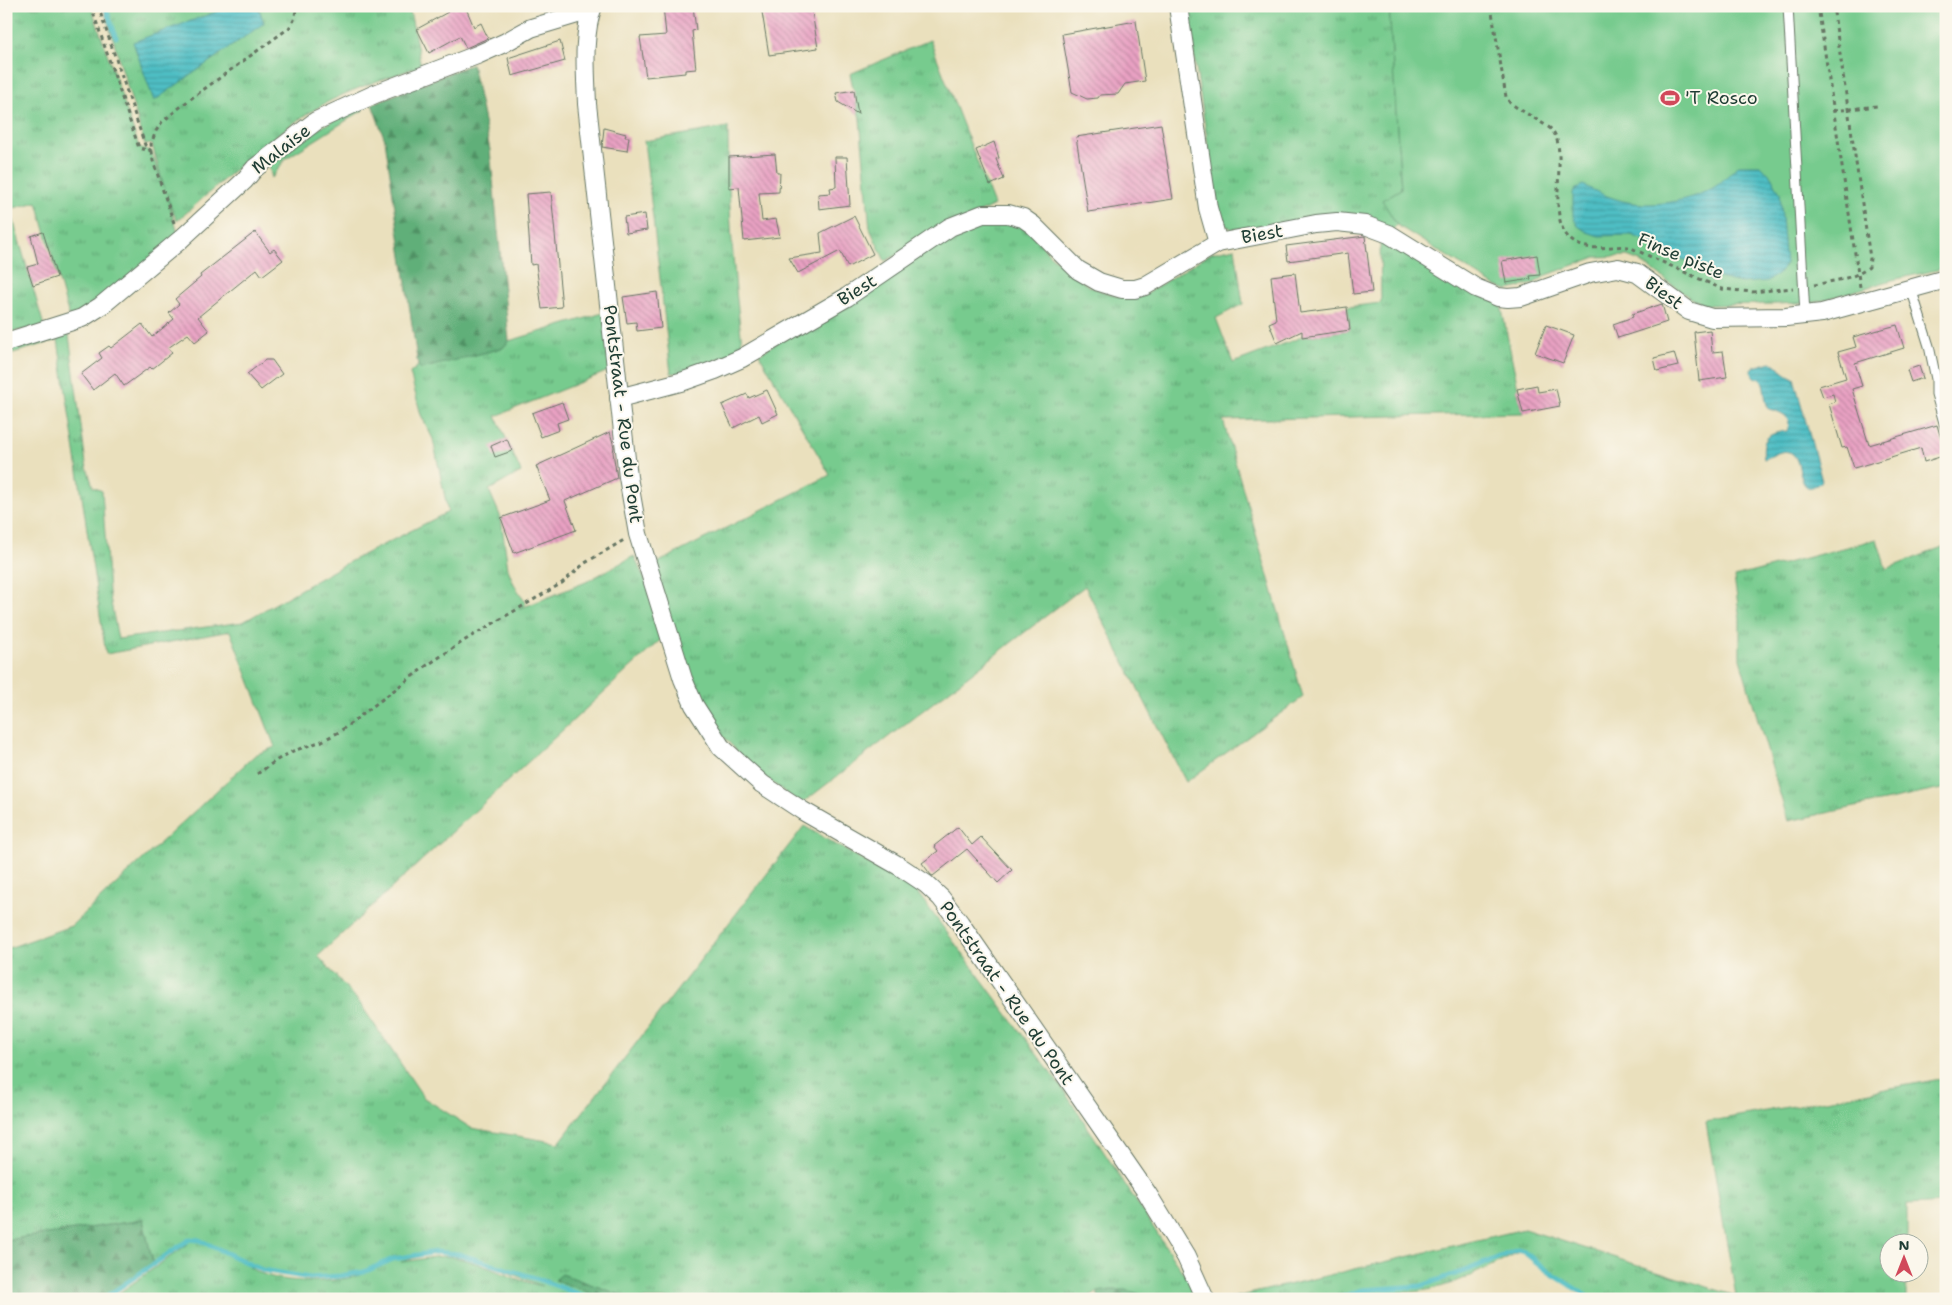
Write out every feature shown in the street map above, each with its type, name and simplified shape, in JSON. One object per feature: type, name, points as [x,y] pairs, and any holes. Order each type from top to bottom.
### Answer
[{"type":"street","points":[[1178,6],[1208,208],[1218,243]]},
{"type":"street","name":"Malaise","points":[[6,342],[82,318],[124,289],[244,181],[255,168],[316,121],[359,101],[477,55],[531,28],[592,8]]},
{"type":"street","name":"Pontstraat - Rue du Pont","points":[[592,8],[586,63],[587,104],[628,477],[638,534],[683,678],[694,705],[721,747],[762,784],[803,811],[899,866],[926,884],[941,898],[991,967],[1147,1194],[1186,1257],[1206,1299]]},
{"type":"street","name":"Biest","points":[[619,398],[700,376],[742,358],[847,297],[950,227],[983,214],[1008,214],[1023,218],[1034,225],[1078,270],[1090,278],[1122,289],[1135,289],[1145,286],[1218,243],[1316,224],[1356,223],[1388,234],[1476,288],[1498,297],[1521,297],[1590,273],[1618,268],[1637,273],[1689,311],[1701,316],[1732,318],[1805,315],[1834,310],[1946,279]]},
{"type":"lane","points":[[1788,6],[1805,315]]},
{"type":"lane","points":[[1911,288],[1929,346],[1936,379],[1936,394],[1946,430]]},
{"type":"path","points":[[90,6],[139,148],[152,151]]},
{"type":"path","points":[[98,6],[145,145],[152,151]]},
{"type":"path","points":[[180,240],[153,162],[152,144],[156,130],[162,122],[189,100],[288,28],[296,17],[297,6]]},
{"type":"path","name":"Finse piste","points":[[1491,6],[1506,98],[1510,103],[1552,130],[1558,142],[1559,214],[1563,229],[1568,238],[1580,245],[1586,246],[1629,247],[1722,289],[1752,292],[1802,287],[1844,279],[1858,273]]},
{"type":"path","points":[[1818,6],[1863,302]]},
{"type":"path","points":[[1833,6],[1870,258],[1869,267],[1858,273]]},
{"type":"path","points":[[1833,111],[1877,106]]},
{"type":"path","points":[[257,774],[276,760],[293,751],[322,741],[339,732],[426,666],[470,637],[562,583],[585,563],[628,537],[638,534]]},
{"type":"green space","points":[[6,6],[91,6],[139,147],[151,151],[164,188],[152,144],[145,145],[103,6],[409,6],[421,66],[351,91],[312,111],[259,149],[177,221],[167,197],[180,240],[82,318],[69,316],[37,202],[10,209],[44,326],[6,333]]},
{"type":"green space","points":[[1186,6],[1389,6],[1401,189],[1383,200],[1397,225],[1392,230],[1273,226],[1232,229],[1220,220]]},
{"type":"green space","name":"'T Rosco","points":[[1389,6],[1946,6],[1946,268],[1892,280],[1817,302],[1778,304],[1706,305],[1689,297],[1640,261],[1627,256],[1596,257],[1547,275],[1533,284],[1508,290],[1495,286],[1397,225],[1382,200],[1401,189]]},
{"type":"green space","points":[[930,40],[994,205],[885,261],[870,229],[860,119],[850,74]]},
{"type":"green space","points":[[472,64],[490,150],[509,341],[503,348],[421,369],[418,366],[385,140],[372,104]]},
{"type":"green space","points":[[361,105],[363,110],[285,159],[272,178],[269,166],[283,149]]},
{"type":"green space","points":[[728,127],[732,238],[736,295],[743,350],[683,373],[671,373],[644,141]]},
{"type":"green space","points":[[987,220],[1007,220],[1027,227],[1049,254],[1088,286],[1116,296],[1139,298],[1211,253],[1235,248],[1243,304],[1216,318],[1233,363],[1302,337],[1350,330],[1347,307],[1381,303],[1380,237],[1501,305],[1523,413],[1223,420],[1303,697],[1186,782],[1085,586],[801,804],[755,770],[704,716],[669,632],[656,567],[659,562],[830,475],[759,354],[963,226]]},
{"type":"green space","points":[[603,313],[611,370],[496,416],[521,472],[489,490],[501,518],[508,569],[526,604],[519,609],[586,582],[634,556],[669,632],[318,956],[359,1002],[424,1098],[471,1128],[559,1143],[804,826],[917,892],[1064,1091],[1185,1276],[1181,1257],[1196,1299],[1150,1299],[1097,1292],[1085,1299],[111,1299],[188,1244],[153,1264],[143,1220],[6,1240],[6,949],[71,926],[255,755],[275,747],[230,631],[106,654],[58,340],[6,355],[6,346],[59,330],[62,334],[69,335],[86,464],[93,487],[102,491],[109,592],[118,639],[243,622],[347,563],[448,512],[433,439],[421,415],[410,373],[418,366],[421,368],[502,348],[509,341]],"holes":[[[436,1252],[479,1261],[542,1286],[458,1258],[436,1257],[401,1262]],[[249,1267],[310,1278],[360,1275],[334,1280],[287,1280],[260,1273]]]},
{"type":"green space","points":[[1877,539],[1886,569],[1946,546],[1946,788],[1788,821],[1740,659],[1740,619],[1734,577]]},
{"type":"green space","points":[[1946,1078],[1946,1202],[1907,1204],[1907,1232],[1880,1232],[1880,1282],[1906,1282],[1906,1299],[1590,1299],[1549,1273],[1521,1251],[1460,1280],[1421,1291],[1361,1296],[1353,1299],[1228,1299],[1524,1229],[1736,1296],[1706,1122]]},
{"type":"green space","points":[[143,1220],[153,1264],[103,1299],[6,1299],[6,1240]]},
{"type":"green space","points":[[562,1274],[631,1299],[606,1299],[555,1280]]},
{"type":"green space","points":[[1126,1290],[1155,1299],[1099,1299],[1097,1292]]},
{"type":"water","points":[[232,6],[258,6],[264,23],[154,101],[133,42]]},
{"type":"water","points":[[1739,165],[1761,165],[1771,176],[1780,193],[1786,264],[1777,275],[1767,281],[1741,283],[1719,278],[1647,241],[1631,235],[1599,236],[1587,232],[1578,226],[1573,216],[1573,193],[1583,185],[1627,202],[1644,204],[1665,203],[1708,191],[1719,184]]},
{"type":"water","points":[[1771,362],[1794,378],[1822,481],[1813,487],[1807,487],[1804,483],[1797,462],[1789,452],[1779,452],[1764,459],[1763,452],[1767,438],[1775,433],[1787,431],[1789,426],[1785,416],[1769,409],[1762,382],[1754,377],[1751,372],[1754,367]]},
{"type":"building","points":[[447,6],[465,6],[474,27],[481,23],[488,38],[466,48],[460,36],[429,53],[417,29],[448,12]]},
{"type":"building","points":[[663,6],[693,6],[696,30],[692,31],[696,69],[685,70],[685,73],[646,77],[640,37],[666,35]]},
{"type":"building","points":[[761,6],[811,6],[818,48],[769,55]]},
{"type":"building","points":[[1136,21],[1145,81],[1125,84],[1118,94],[1100,95],[1098,98],[1087,99],[1072,92],[1062,34]]},
{"type":"building","points":[[560,41],[565,61],[512,76],[508,58]]},
{"type":"building","points":[[854,90],[858,114],[838,102],[836,93]]},
{"type":"building","points":[[1161,124],[1173,199],[1088,212],[1076,137]]},
{"type":"building","points":[[604,128],[626,134],[625,137],[629,137],[627,151],[602,147]]},
{"type":"building","points":[[994,142],[999,158],[996,159],[1004,179],[990,185],[976,150]]},
{"type":"building","points":[[775,154],[777,173],[780,173],[779,192],[759,193],[762,221],[776,219],[780,237],[744,241],[739,187],[729,188],[729,157]]},
{"type":"building","points":[[835,157],[847,157],[850,205],[819,209],[818,194],[831,193],[830,188],[836,187]]},
{"type":"building","points":[[551,192],[562,307],[542,309],[536,264],[531,265],[526,194]]},
{"type":"building","points":[[645,214],[647,230],[626,233],[624,217]]},
{"type":"building","points":[[854,216],[873,254],[848,267],[840,251],[798,273],[789,258],[822,253],[820,233]]},
{"type":"building","points":[[43,232],[57,277],[33,285],[27,267],[38,264],[31,236]]},
{"type":"building","points":[[255,232],[270,252],[274,249],[283,260],[262,276],[257,269],[198,317],[209,331],[195,342],[188,334],[168,348],[172,353],[152,369],[150,367],[124,386],[115,373],[93,390],[81,374],[102,358],[99,353],[109,346],[111,348],[142,324],[152,337],[174,319],[169,313],[179,304],[175,299],[201,277],[200,275]]},
{"type":"building","points":[[1365,236],[1372,292],[1353,294],[1348,253],[1288,261],[1286,246]]},
{"type":"building","points":[[1537,255],[1540,275],[1530,276],[1531,279],[1506,283],[1502,261]]},
{"type":"building","points":[[1295,273],[1300,313],[1347,307],[1350,330],[1302,337],[1302,331],[1277,343],[1269,323],[1276,320],[1271,276]]},
{"type":"building","points":[[657,292],[661,328],[637,331],[636,322],[627,323],[623,297]]},
{"type":"building","points":[[1662,304],[1667,322],[1618,338],[1613,324],[1633,317],[1632,314]]},
{"type":"building","points":[[1546,325],[1574,335],[1563,363],[1535,353]]},
{"type":"building","points":[[1897,325],[1904,348],[1855,363],[1862,386],[1852,389],[1869,445],[1937,425],[1946,455],[1924,462],[1921,448],[1854,468],[1847,447],[1842,448],[1829,404],[1835,402],[1833,394],[1823,397],[1819,386],[1846,378],[1838,352],[1856,347],[1853,337]]},
{"type":"building","points":[[1710,330],[1712,352],[1723,351],[1727,377],[1699,381],[1694,332]]},
{"type":"building","points":[[1674,353],[1678,366],[1657,371],[1654,358]]},
{"type":"building","points":[[265,360],[272,360],[282,374],[261,390],[247,374]]},
{"type":"building","points":[[1919,366],[1923,378],[1911,382],[1907,370]]},
{"type":"building","points":[[1537,385],[1538,392],[1556,389],[1560,406],[1523,413],[1517,389]]},
{"type":"building","points":[[767,390],[778,414],[762,422],[759,415],[733,428],[722,405],[747,394],[749,398]]},
{"type":"building","points":[[562,402],[568,419],[557,423],[559,430],[541,437],[532,413]]},
{"type":"building","points":[[610,432],[614,447],[617,478],[565,501],[576,530],[514,553],[501,518],[550,500],[536,466]]},
{"type":"building","points":[[507,439],[512,451],[495,457],[491,446]]},
{"type":"building","points":[[958,827],[972,845],[981,837],[1012,870],[998,883],[967,849],[933,876],[931,875],[922,863],[938,851],[934,846]]},
{"type":"waterway","points":[[105,6],[116,37]]},
{"type":"waterway","points":[[103,1299],[190,1239],[199,1240],[262,1270],[310,1278],[364,1272],[393,1259],[436,1252],[458,1254],[538,1279],[592,1299]]},
{"type":"waterway","points":[[1337,1299],[1362,1290],[1421,1286],[1517,1250],[1524,1252],[1549,1272],[1592,1299]]},
{"type":"place","name":"'T Rosco","points":[[1670,98]]}]
